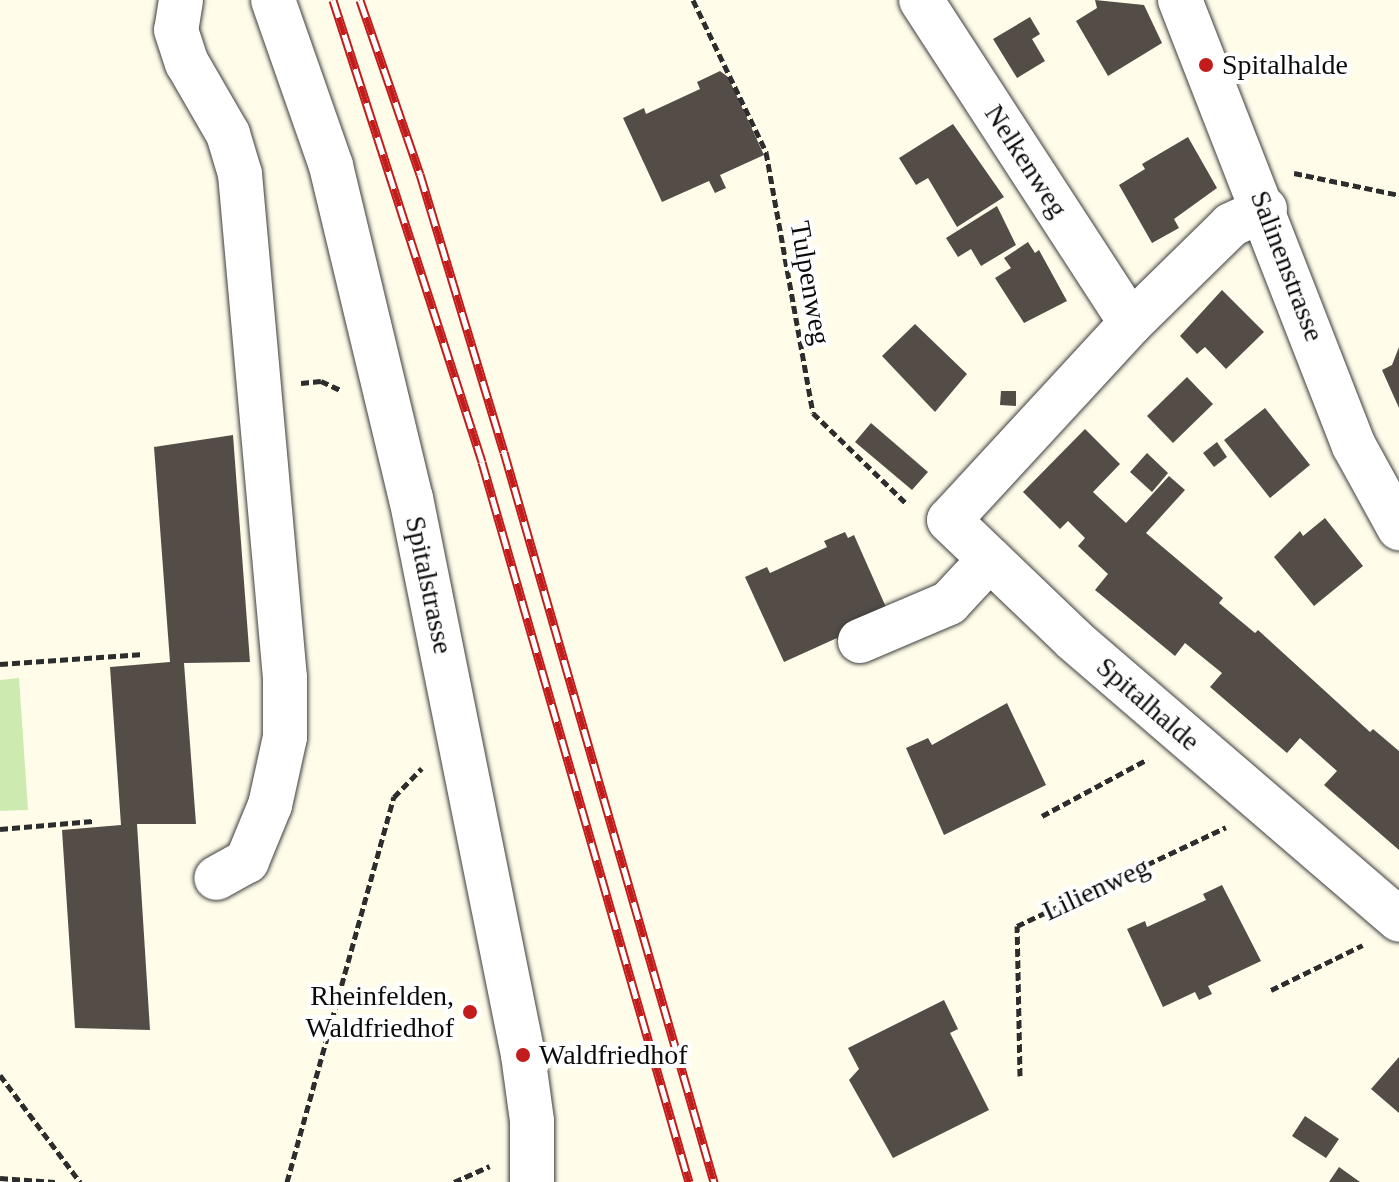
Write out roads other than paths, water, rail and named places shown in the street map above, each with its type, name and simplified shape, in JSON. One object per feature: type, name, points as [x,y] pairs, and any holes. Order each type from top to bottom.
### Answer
[{"type":"street","points":[[181,0],[176,30],[187,63],[228,134],[240,174],[262,396],[285,737],[270,805],[247,861],[216,878]]},
{"type":"street","name":"Spitalstrasse","points":[[273,0],[331,166],[392,420],[463,750],[528,1084],[532,1182]]},
{"type":"street","name":"Nelkenweg","points":[[921,0],[1131,323]]},
{"type":"street","name":"Salinenstrasse","points":[[1180,0],[1259,194],[1354,446],[1399,528]]},
{"type":"street","points":[[1131,323],[1259,194]]},
{"type":"street","name":"Spitalhalde","points":[[1131,323],[949,520],[1267,807],[1386,930]]},
{"type":"street","points":[[860,641],[949,603],[990,559]]},
{"type":"railway","points":[[333,0],[482,462],[689,1182]]},
{"type":"railway","points":[[360,0],[420,174],[504,452],[714,1182]]},
{"type":"place","name":"Spitalhalde","points":[[1206,65]]},
{"type":"place","name":"Rheinfelden, Waldfriedhof","points":[[470,1012]]},
{"type":"place","name":"Waldfriedhof","points":[[523,1055]]}]
